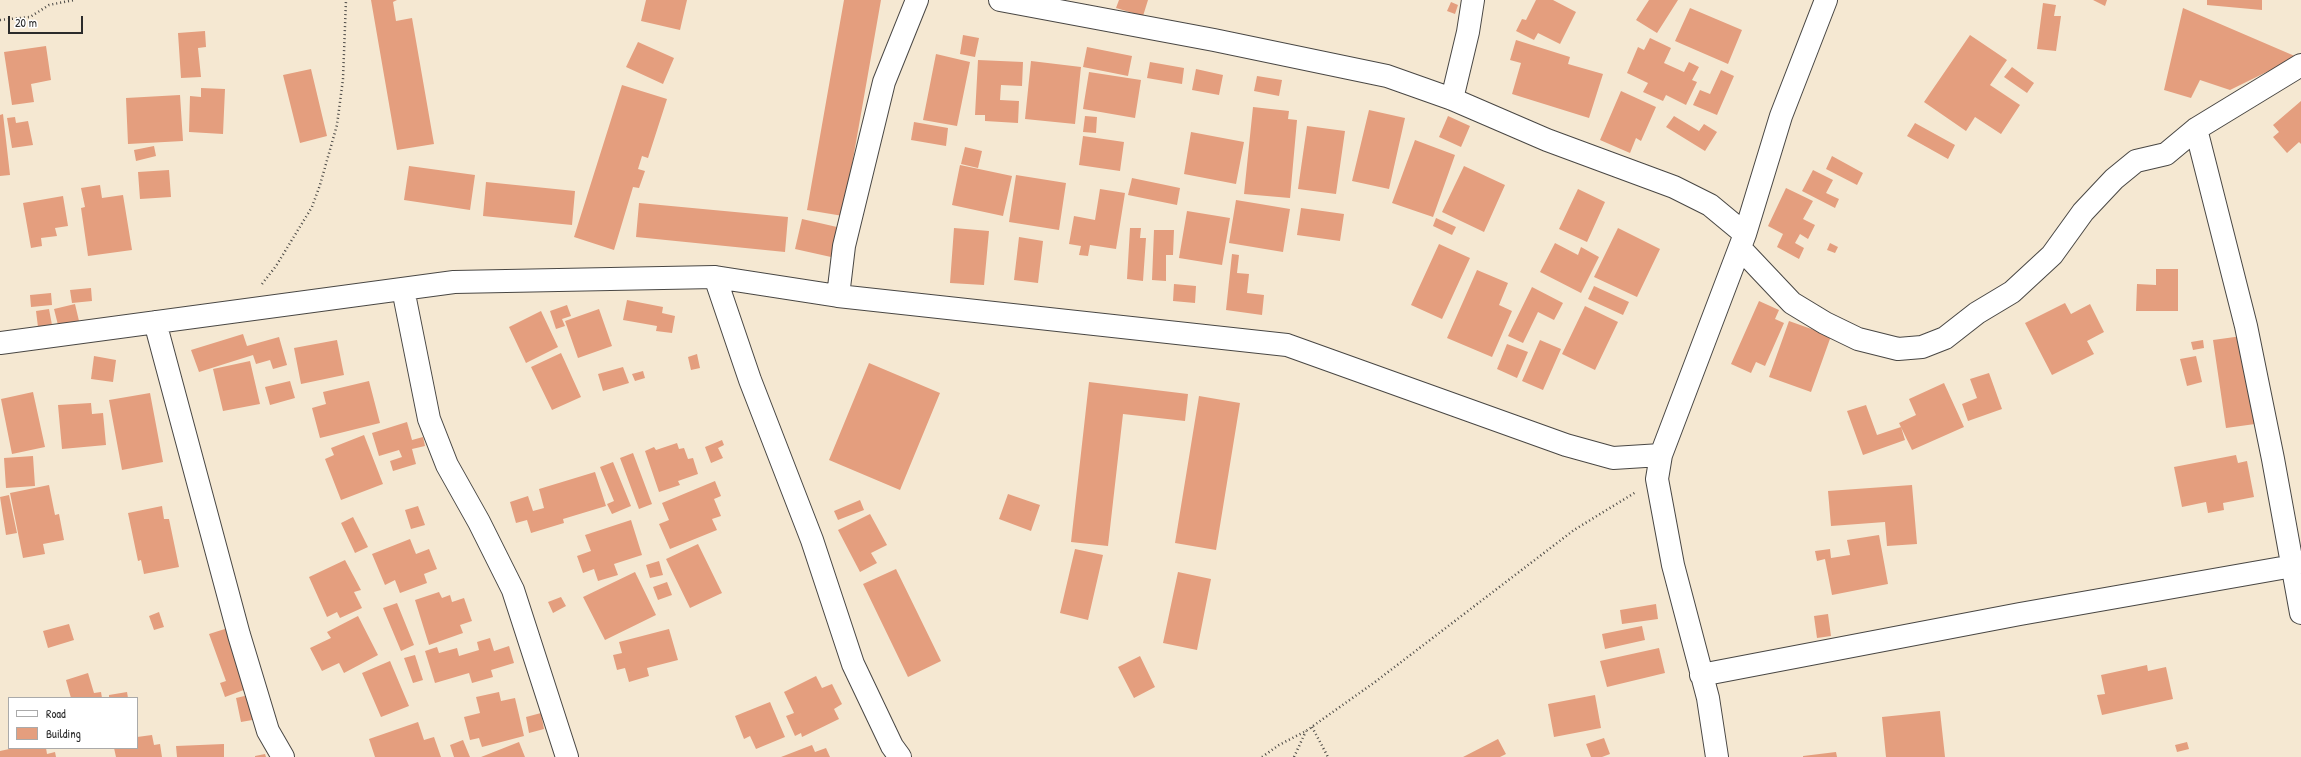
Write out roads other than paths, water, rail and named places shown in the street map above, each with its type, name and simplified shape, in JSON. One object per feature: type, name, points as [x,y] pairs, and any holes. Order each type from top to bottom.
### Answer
[{"type":"street","points":[[838,296],[844,246],[884,82],[917,0]]},
{"type":"street","points":[[1000,0],[1214,40],[1387,76],[1452,99],[1547,140],[1674,187],[1710,205],[1742,240],[1792,303],[1825,323],[1858,339],[1898,349],[1922,346],[1945,338],[1977,314],[2012,292],[2052,255],[2084,212],[2114,179],[2136,161],[2166,154],[2196,129],[2301,65]]},
{"type":"street","points":[[1452,99],[1468,32],[1473,0]]},
{"type":"street","points":[[1717,757],[1708,698],[1673,565],[1657,480],[1661,455],[1742,240],[1781,116],[1826,0]]},
{"type":"street","points":[[2196,129],[2246,326],[2273,459],[2301,613]]},
{"type":"street","points":[[715,278],[750,380],[812,540],[853,664],[892,746],[900,757]]},
{"type":"street","points":[[0,343],[454,282],[715,278],[838,296],[1287,345],[1573,446],[1613,458],[1661,455]]},
{"type":"street","points":[[403,289],[429,420],[447,465],[479,522],[513,590],[567,757]]},
{"type":"street","points":[[155,322],[239,635],[268,731],[283,757]]},
{"type":"street","points":[[1701,676],[2020,614],[2292,566]]}]
